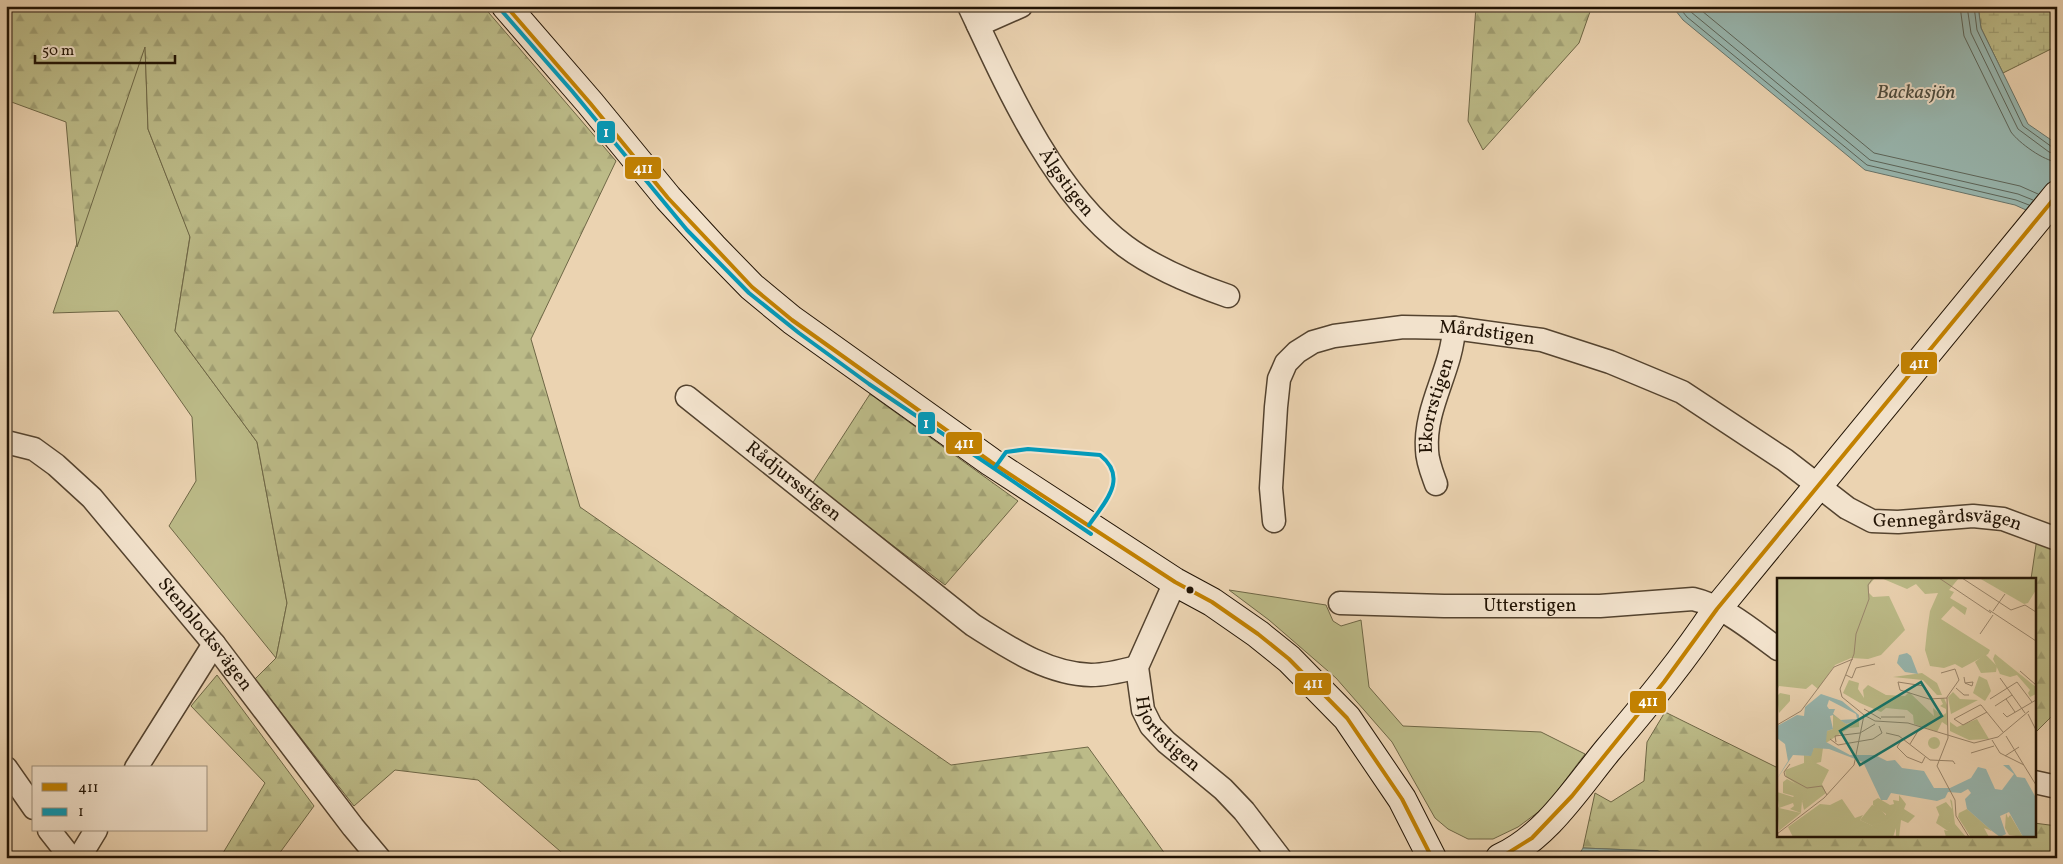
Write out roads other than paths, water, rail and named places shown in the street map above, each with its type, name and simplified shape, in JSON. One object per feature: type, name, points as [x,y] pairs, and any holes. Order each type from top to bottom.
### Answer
[{"type":"street","points":[[506,6],[590,103],[668,198],[752,287],[815,337],[991,462],[1175,582],[1212,602],[1258,634],[1289,659],[1347,718],[1402,799],[1432,858]]},
{"type":"street","points":[[974,16],[1021,6]]},
{"type":"street","name":"Älgstigen","points":[[974,16],[1022,113],[1083,207],[1127,248],[1171,272],[1228,296]]},
{"type":"street","points":[[1500,858],[1529,841],[1550,821],[1696,642],[1717,608],[2057,195]]},
{"type":"street","name":"Mårdstigen","points":[[1274,521],[1271,488],[1276,407],[1280,379],[1286,363],[1297,352],[1313,342],[1334,336],[1403,327],[1454,328],[1542,340],[1610,362],[1682,392],[1786,460],[1817,486]]},
{"type":"street","name":"Ekorrstigen","points":[[1436,484],[1427,456],[1427,434],[1432,408],[1453,345],[1454,328]]},
{"type":"street","name":"Rådjursstigen","points":[[687,397],[973,626],[1036,661],[1065,670],[1090,675],[1109,674],[1137,667]]},
{"type":"street","name":"Stenblocksvägen","points":[[6,442],[34,449],[56,465],[92,498],[214,644],[379,858]]},
{"type":"street","name":"Gennegårdsvägen","points":[[1817,486],[1846,508],[1872,521],[1898,522],[1973,516],[2003,520],[2057,539]]},
{"type":"street","name":"Hjortstigen","points":[[1175,582],[1137,667],[1143,710],[1151,726],[1166,742],[1222,789],[1244,811],[1280,858]]},
{"type":"street","name":"Utterstigen","points":[[1340,602],[1444,606],[1600,606],[1693,600],[1704,602],[1717,608],[1777,648]]},
{"type":"street","points":[[137,766],[214,644]]},
{"type":"street","points":[[6,768],[32,805]]},
{"type":"street","points":[[2036,782],[2057,787]]},
{"type":"street","points":[[51,832],[71,858]]},
{"type":"street","points":[[79,858],[95,832]]},
{"type":"water","name":"Backasjön","points":[[1672,6],[1978,6],[1981,28],[2028,124],[2057,144],[2057,224],[2015,205],[1865,170],[1683,20]]},
{"type":"water","points":[[1583,848],[1658,851],[1672,858],[1577,858]]}]
